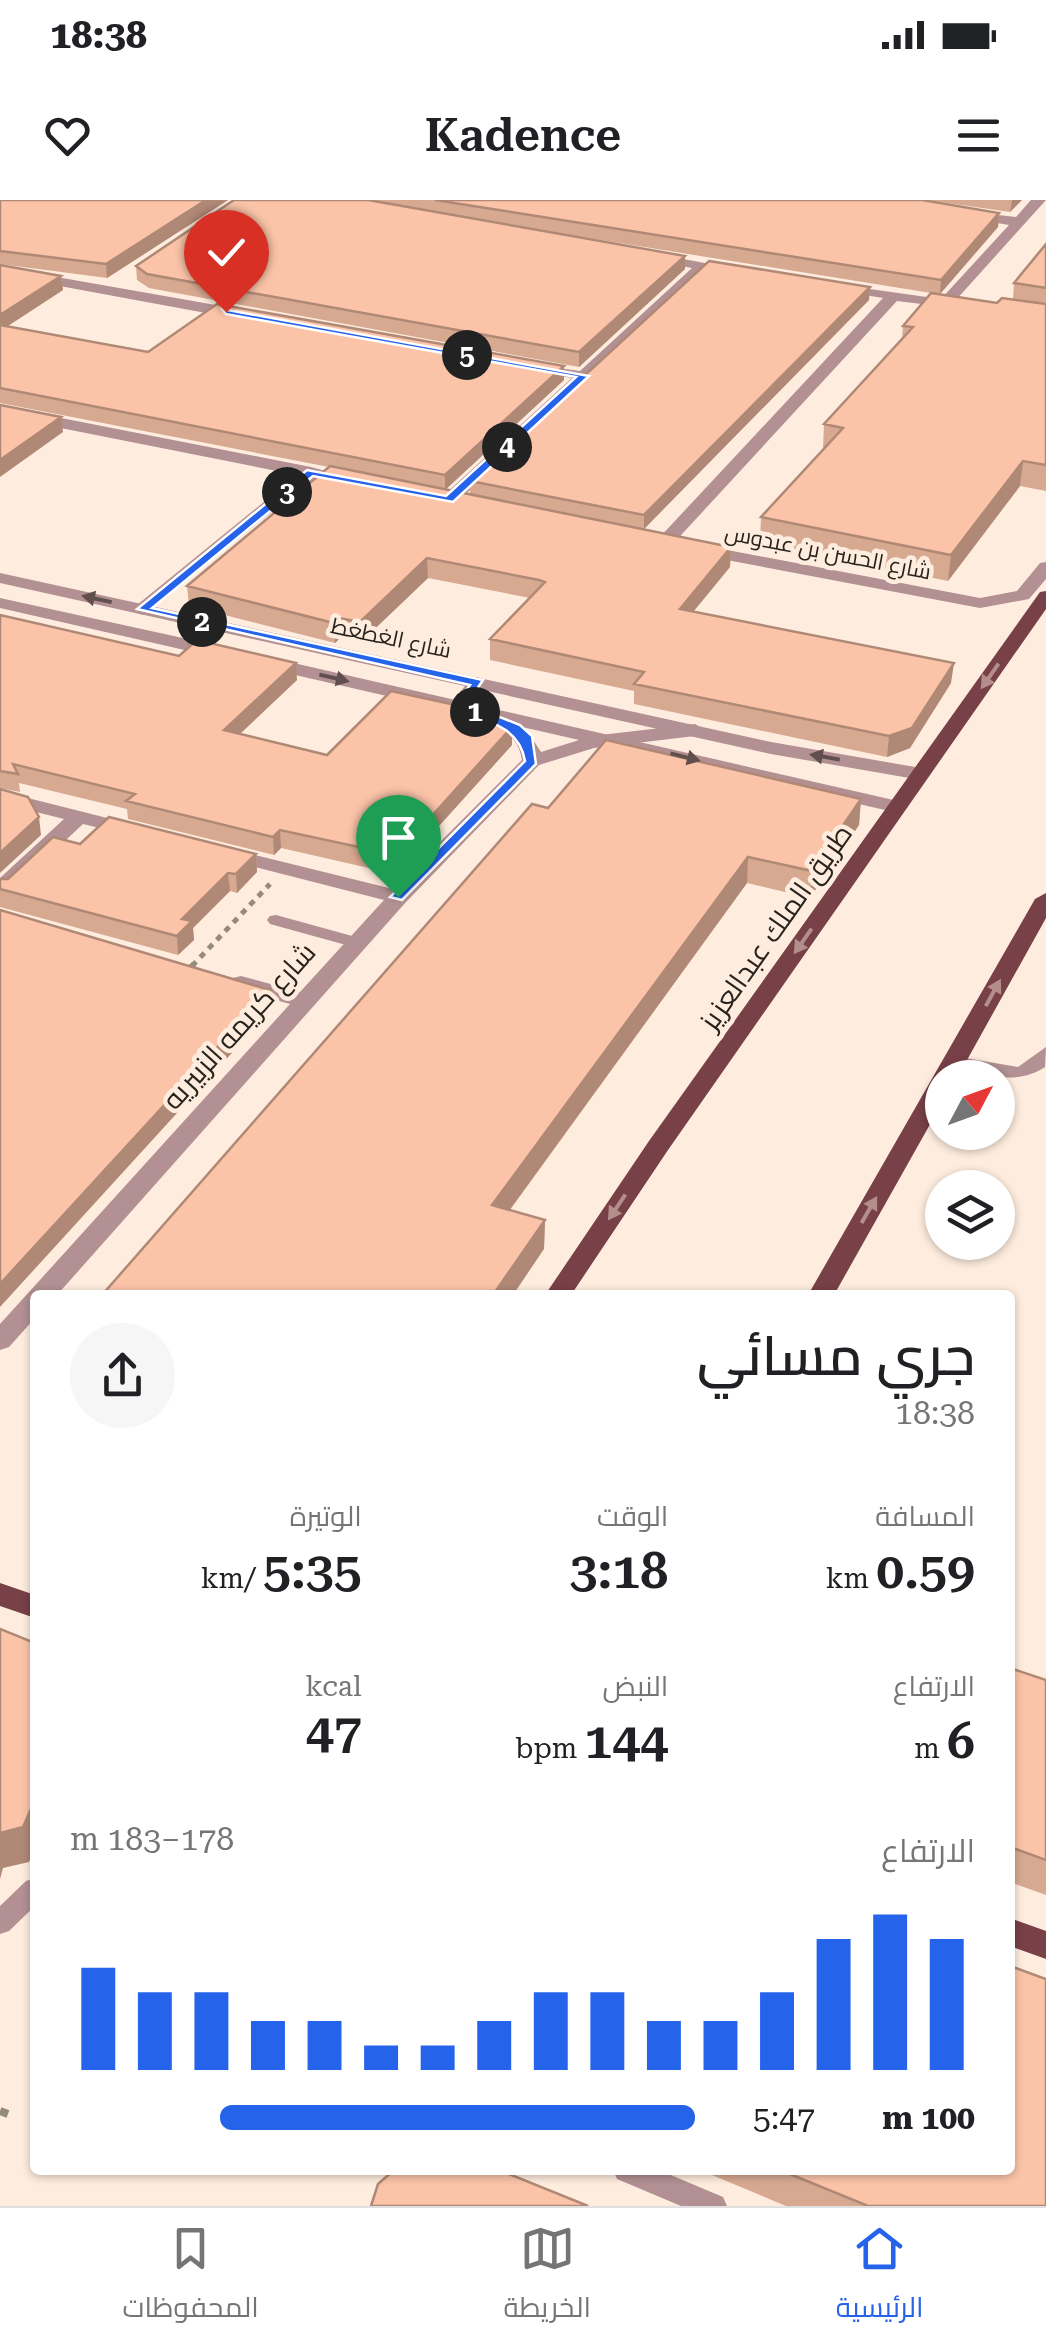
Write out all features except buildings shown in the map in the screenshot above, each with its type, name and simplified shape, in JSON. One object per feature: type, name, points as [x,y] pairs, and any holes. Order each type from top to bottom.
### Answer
[{"type":"main road","name":"طريق الملك عبدالعزيز","points":[[561,1290],[658,1146],[1046,596]]},
{"type":"main road","points":[[956,1060],[1046,899]]},
{"type":"main road","points":[[823,1290],[925,1114]]},
{"type":"main road","points":[[0,1594],[30,1605]]},
{"type":"main road","points":[[1015,1934],[1046,1945]]},
{"type":"street","points":[[944,304],[1039,200]]},
{"type":"street","points":[[945,211],[1019,222]]},
{"type":"street","points":[[628,253],[761,274]]},
{"type":"street","points":[[449,500],[704,265]]},
{"type":"street","points":[[0,271],[259,318]]},
{"type":"street","points":[[106,290],[121,280]]},
{"type":"street","points":[[818,284],[978,309]]},
{"type":"street","name":"شارع الحسن بن عبدوس","points":[[893,296],[656,540],[980,604],[1014,599],[1030,591],[1046,567]]},
{"type":"street","points":[[508,362],[584,376]]},
{"type":"street","points":[[0,411],[380,486]]},
{"type":"street","points":[[143,609],[311,472]]},
{"type":"street","name":"شارع الغطغط","points":[[0,578],[771,748],[921,774]]},
{"type":"street","name":"شارع الغطغط","points":[[0,603],[898,807]]},
{"type":"street","points":[[478,683],[459,706],[515,728],[528,738],[532,761]]},
{"type":"street","name":"شارع كريمه الزبيريه","points":[[47,1290],[398,897],[532,761],[610,739],[695,730]]},
{"type":"street","points":[[753,773],[772,770],[782,762],[771,748]]},
{"type":"street","points":[[0,797],[154,836]]},
{"type":"street","points":[[0,889],[80,817]]},
{"type":"street","points":[[192,845],[398,897]]},
{"type":"street","points":[[189,969],[306,1002]]},
{"type":"street","points":[[0,1341],[30,1308]]},
{"type":"lane","points":[[276,920],[358,942]]},
{"type":"lane","points":[[1015,1073],[1036,1068],[1046,1053]]},
{"type":"lane","points":[[0,1923],[30,1894]]},
{"type":"lane","points":[[640,2175],[713,2206]]},
{"type":"path","points":[[189,969],[285,868]]},
{"type":"route","points":[[226,312],[584,376],[449,500],[311,472],[143,609],[478,683],[459,706],[498,720],[528,738],[532,761],[398,897]]}]
